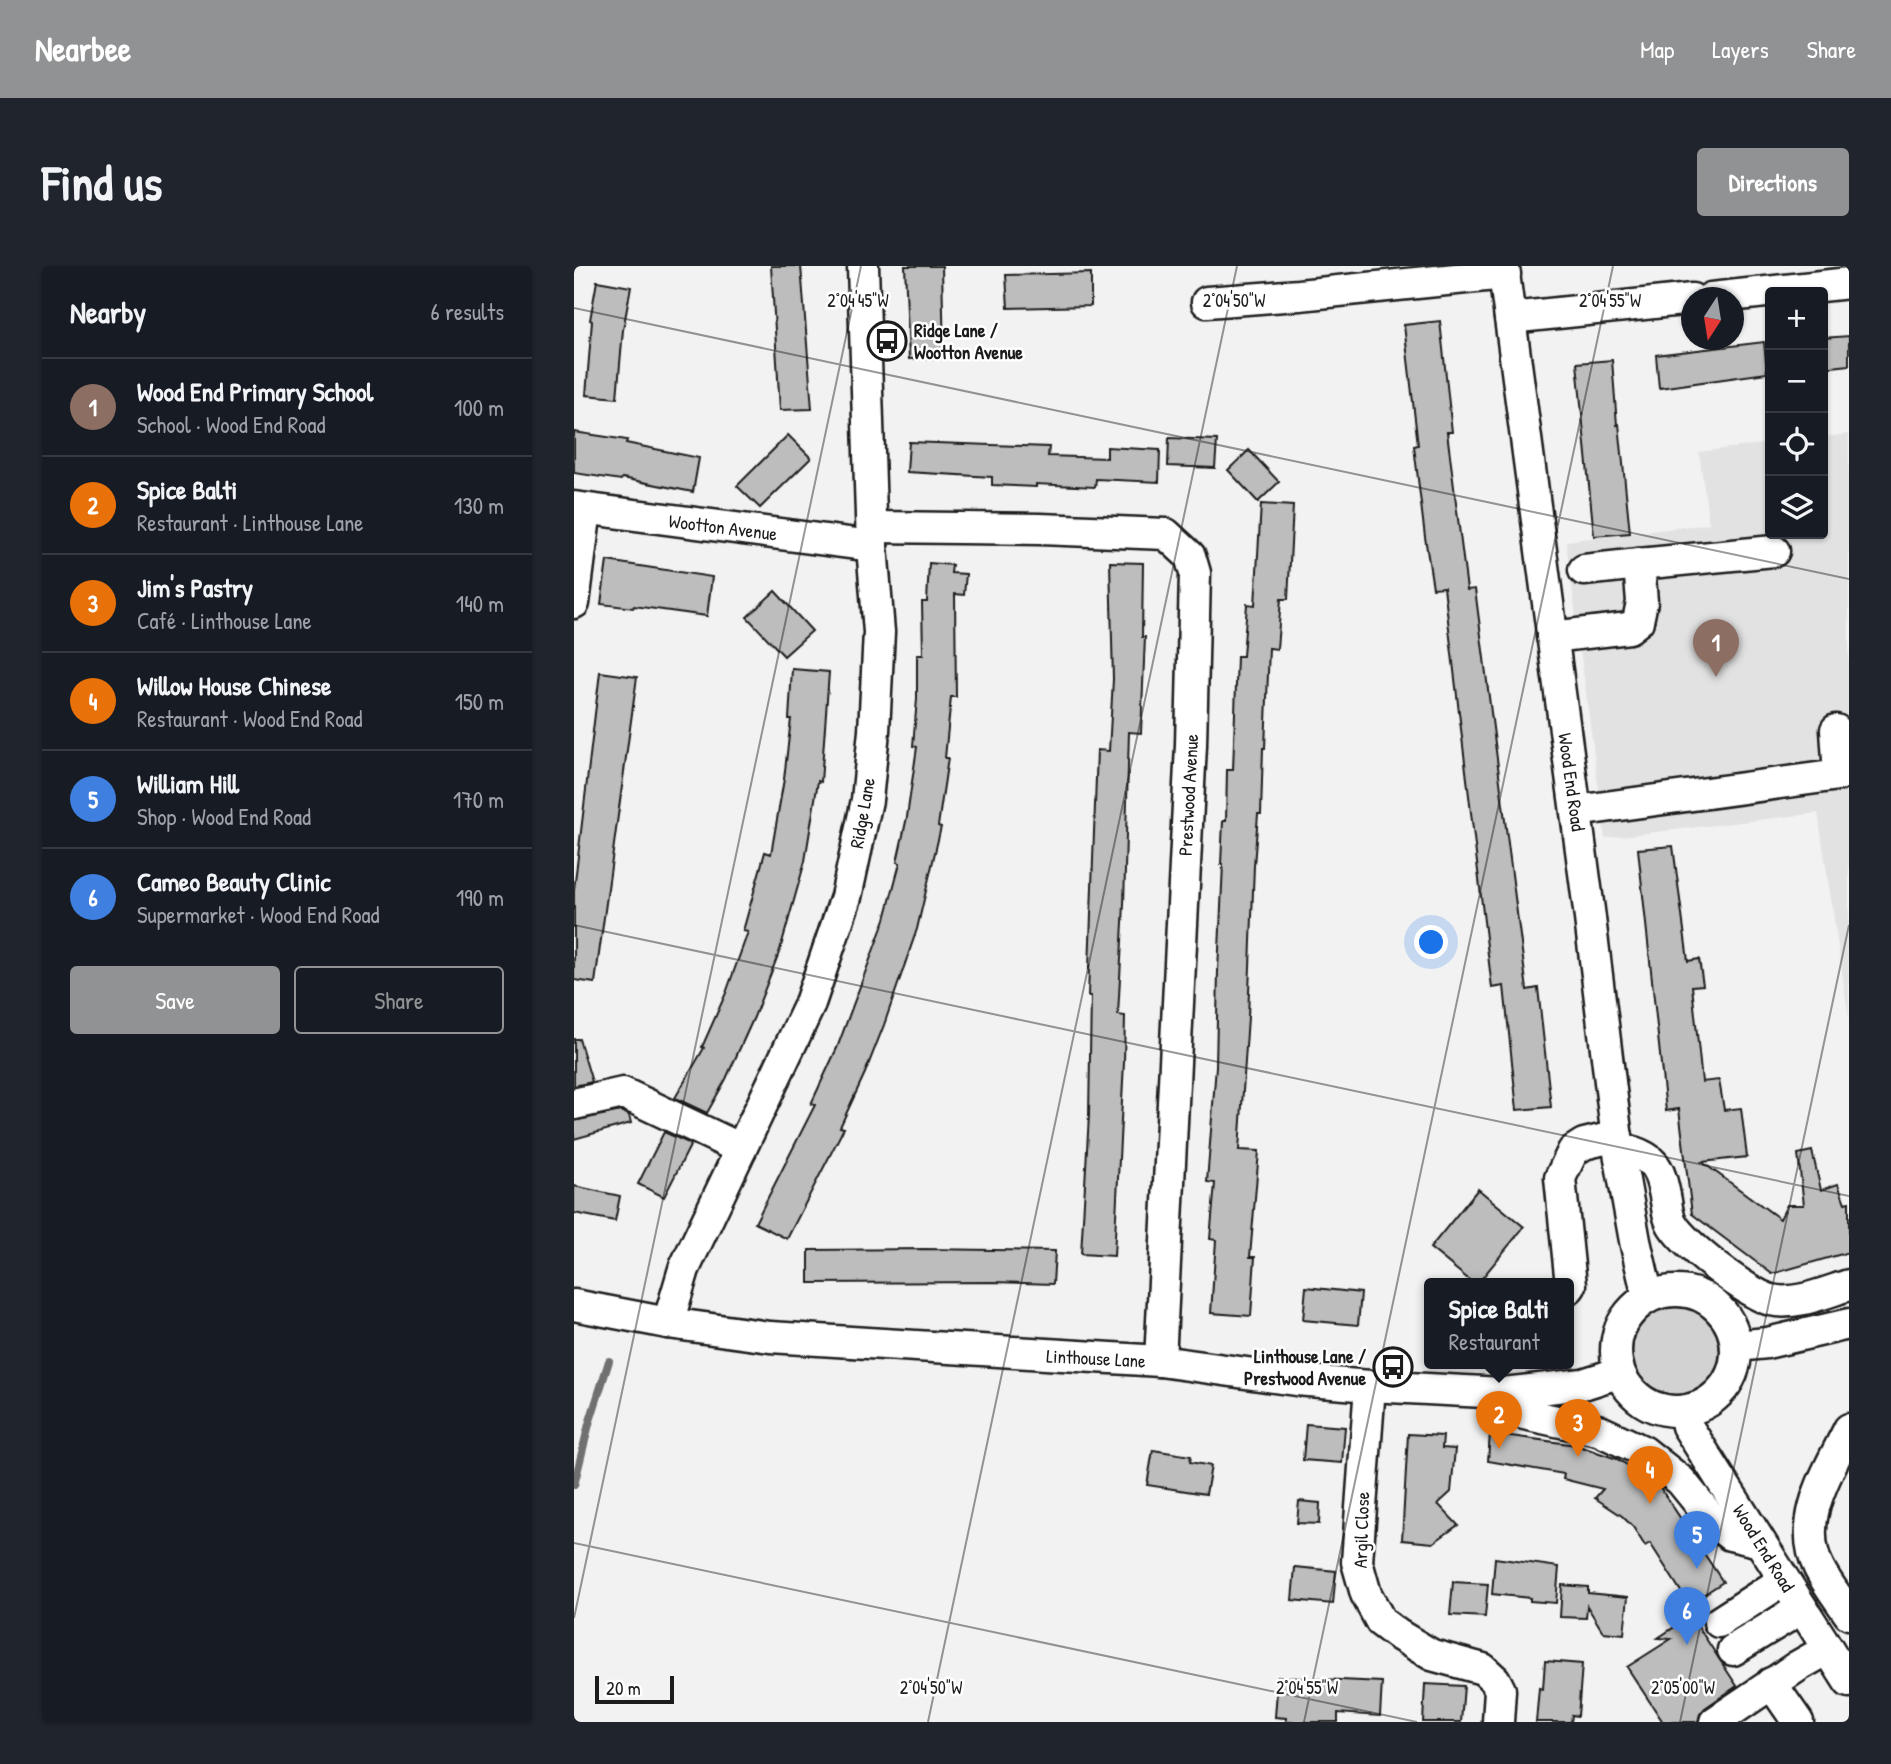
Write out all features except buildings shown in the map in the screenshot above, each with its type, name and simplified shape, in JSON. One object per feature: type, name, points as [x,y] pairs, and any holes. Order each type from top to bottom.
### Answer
[{"type":"street","name":"Ridge Lane","points":[[668,1323],[684,1269],[810,1006],[849,885],[867,800],[879,632],[872,537],[863,266]]},
{"type":"street","points":[[1207,302],[1298,295],[1504,270]]},
{"type":"street","name":"Wood End Road","points":[[1504,270],[1617,1141],[1648,1297]]},
{"type":"street","points":[[1744,294],[1849,283]]},
{"type":"street","points":[[1510,318],[1681,300]]},
{"type":"street","name":"Wootton Avenue","points":[[580,508],[872,537]]},
{"type":"street","points":[[574,603],[580,508]]},
{"type":"street","name":"Prestwood Avenue","points":[[872,537],[1040,529],[1166,534],[1190,556],[1195,573],[1191,745],[1160,1362]]},
{"type":"street","points":[[1584,569],[1774,551]]},
{"type":"street","points":[[1552,637],[1629,628],[1638,621],[1642,602],[1639,564]]},
{"type":"street","points":[[1576,811],[1839,775],[1836,730]]},
{"type":"street","points":[[574,1104],[623,1093],[741,1149]]},
{"type":"street","points":[[1570,1278],[1560,1178],[1573,1151],[1584,1144],[1617,1141],[1643,1154],[1655,1164],[1662,1182],[1670,1220],[1679,1236],[1748,1290],[1771,1300],[1795,1300],[1849,1285]]},
{"type":"street","points":[[1671,1291],[1686,1292],[1703,1298],[1718,1309],[1729,1323],[1736,1346],[1732,1373],[1715,1397],[1701,1406],[1684,1412],[1656,1408],[1639,1399],[1618,1373],[1618,1335],[1626,1318],[1648,1297],[1671,1291]]},
{"type":"street","name":"Linthouse Lane","points":[[574,1305],[668,1323],[770,1337],[1160,1362],[1296,1380],[1370,1386],[1503,1394],[1557,1375],[1583,1384],[1618,1373]]},
{"type":"street","points":[[1736,1346],[1767,1343],[1849,1324]]},
{"type":"street","name":"Argil Close","points":[[1370,1386],[1357,1562],[1366,1594],[1381,1622],[1397,1634],[1432,1655],[1483,1669],[1500,1690],[1498,1722]]},
{"type":"street","points":[[1503,1394],[1512,1407],[1524,1414],[1598,1430],[1643,1451],[1681,1480],[1715,1523],[1730,1535],[1760,1542]]},
{"type":"street","name":"Wood End Road","points":[[1684,1412],[1687,1426],[1849,1682]]},
{"type":"street","points":[[1849,1429],[1818,1495],[1811,1518],[1810,1543],[1818,1567],[1849,1614]]},
{"type":"street","points":[[1719,1622],[1784,1580]]},
{"type":"street","points":[[1734,1650],[1802,1608]]},
{"type":"street","points":[[1714,1722],[1771,1683],[1828,1649]]},
{"type":"street","points":[[1771,1683],[1798,1722]]},
{"type":"shaded area","points":[[1849,434],[1849,1019],[1818,813],[1605,838],[1566,541],[1709,524],[1699,452],[1765,444],[1765,539],[1828,539],[1828,436]]},
{"type":"shaded area","points":[[1675,1305],[1693,1308],[1708,1318],[1718,1333],[1721,1351],[1718,1369],[1708,1384],[1693,1394],[1675,1397],[1657,1394],[1642,1384],[1632,1369],[1629,1351],[1632,1333],[1642,1318],[1657,1308]]},
{"type":"waterway","points":[[574,1485],[589,1424],[609,1361]]},
{"type":"place","name":"Ridge Lane / Wootton Avenue","points":[[887,341]]},
{"type":"place","name":"Wood End Primary School","points":[[1716,677]]},
{"type":"place","name":"Linthouse Lane / Prestwood Avenue","points":[[1393,1367]]},
{"type":"place","name":"Spice Balti","points":[[1499,1449]]},
{"type":"place","name":"Jim's Pastry","points":[[1578,1457]]},
{"type":"place","name":"Willow House Chinese","points":[[1650,1504]]},
{"type":"place","name":"William Hill","points":[[1697,1569]]},
{"type":"place","name":"Cameo Beauty Clinic","points":[[1687,1645]]}]
